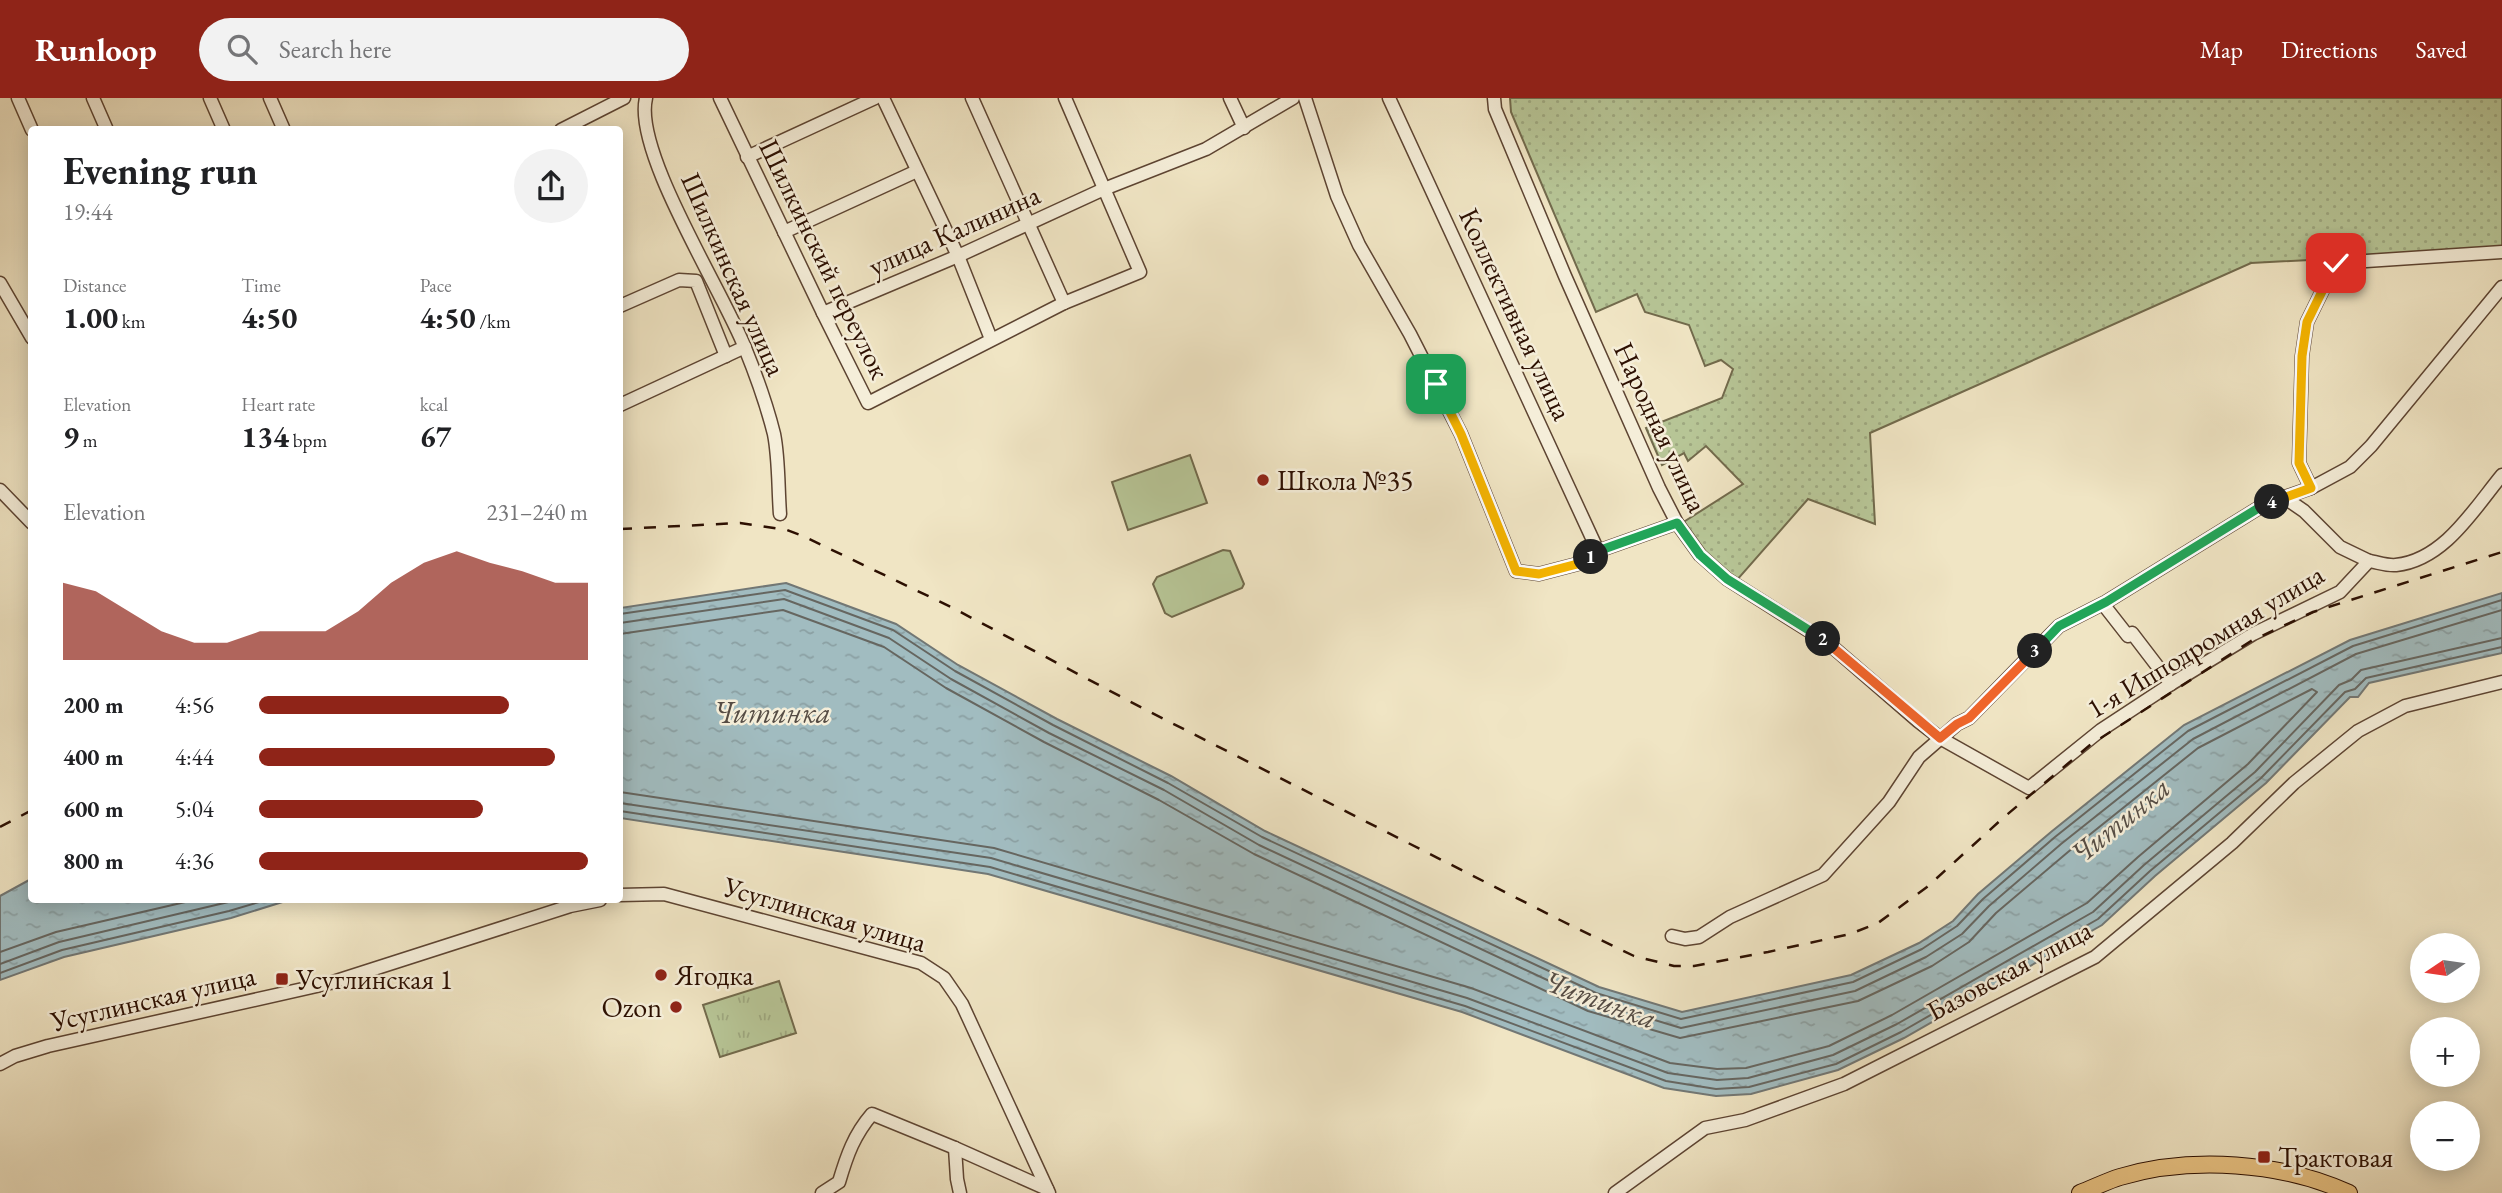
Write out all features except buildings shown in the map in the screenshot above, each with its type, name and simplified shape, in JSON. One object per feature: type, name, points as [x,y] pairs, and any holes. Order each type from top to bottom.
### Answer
[{"type":"main road","points":[[2080,1193],[2120,1177],[2176,1166],[2275,1170],[2333,1186],[2348,1193]]},
{"type":"street","points":[[18,98],[30,126]]},
{"type":"street","points":[[93,98],[105,126]]},
{"type":"street","points":[[210,98],[221,126]]},
{"type":"street","points":[[270,98],[282,126]]},
{"type":"street","points":[[569,126],[624,98]]},
{"type":"street","name":"Шилкинская улица","points":[[646,98],[643,110],[645,122],[668,190],[745,347],[774,435],[780,514]]},
{"type":"street","name":"Шилкинский переулок","points":[[720,98],[868,403],[991,339]]},
{"type":"street","points":[[747,157],[875,98]]},
{"type":"street","points":[[883,98],[958,256],[991,339],[1064,303],[1140,272],[1068,99]]},
{"type":"street","points":[[972,98],[1064,303]]},
{"type":"street","points":[[1230,98],[1244,128]]},
{"type":"street","name":"улица Калинина","points":[[823,313],[958,256],[1104,189],[1206,149],[1293,98]]},
{"type":"street","points":[[1304,98],[1337,195],[1359,245],[1410,334],[1461,434],[1516,571],[1539,574],[1585,562],[1598,551],[1677,523]]},
{"type":"street","name":"Коллективная улица","points":[[1389,98],[1598,551]]},
{"type":"street","name":"Народная улица","points":[[1494,98],[1495,109],[1565,276],[1677,523],[1700,555],[1727,579],[1828,642],[1940,738],[2029,788]]},
{"type":"street","points":[[784,232],[917,171]]},
{"type":"street","points":[[2311,488],[2299,463],[2302,356],[2307,322],[2336,263],[2502,252]]},
{"type":"street","points":[[623,305],[679,280],[696,281],[726,356]]},
{"type":"street","points":[[0,286],[28,332]]},
{"type":"street","points":[[1672,936],[1685,939],[1699,937],[1730,916],[1824,875],[1889,803],[1919,757],[1957,724],[1969,718],[2059,626],[2103,604],[2265,504],[2311,488],[2350,467],[2371,446],[2502,287]]},
{"type":"street","points":[[623,404],[745,347]]},
{"type":"street","points":[[2285,498],[2304,510],[2340,547],[2369,561],[2393,566],[2416,561],[2439,548],[2502,475]]},
{"type":"street","points":[[0,490],[28,519]]},
{"type":"street","name":"1-я Ипподромная улица","points":[[2029,788],[2101,730],[2171,684],[2253,634],[2340,592],[2369,561]]},
{"type":"street","points":[[2103,604],[2128,636],[2132,633],[2171,684]]},
{"type":"street","name":"Базовская улица","points":[[1615,1193],[1705,1128],[1745,1120],[1844,1084],[2095,957],[2232,843],[2294,783],[2358,731],[2405,706],[2502,682]]},
{"type":"street","name":"Усуглинская улица","points":[[623,895],[664,894],[921,963],[944,978],[962,1004],[1048,1191]]},
{"type":"street","name":"Усуглинская улица","points":[[0,1064],[15,1056],[48,1046],[330,983],[585,903]]},
{"type":"street","points":[[822,1193],[839,1182],[848,1151],[872,1114],[955,1148],[1048,1191]]},
{"type":"street","points":[[955,1148],[960,1193]]},
{"type":"green space","points":[[1510,98],[2502,98],[2502,250],[2251,263],[1870,433],[1875,524],[1808,499],[1737,580],[1700,551],[1682,523],[1743,484],[1706,446],[1688,461],[1684,453],[1662,465],[1646,428],[1722,398],[1733,369],[1721,360],[1705,366],[1689,325],[1645,312],[1637,294],[1596,312],[1511,112]]},
{"type":"green space","points":[[1190,455],[1207,503],[1128,530],[1112,482]]},
{"type":"green space","points":[[1223,550],[1230,551],[1244,584],[1242,588],[1172,617],[1165,613],[1153,584],[1157,577]]},
{"type":"green space","points":[[779,981],[796,1033],[720,1057],[703,1005]]},
{"type":"water","name":"Читинка","points":[[786,583],[896,624],[958,665],[1057,719],[1171,776],[1265,831],[1599,987],[1682,1012],[1851,975],[1919,943],[1953,921],[1978,894],[2051,832],[2184,725],[2350,640],[2502,593],[2502,653],[2369,683],[2358,697],[2350,697],[2266,783],[2155,876],[2102,925],[1904,1038],[1838,1070],[1751,1094],[1716,1096],[1664,1088],[1462,1012],[988,874],[623,818],[623,608]]},
{"type":"water","points":[[28,881],[28,903],[279,903],[231,918],[64,957],[0,980],[0,896]]},
{"type":"railway","points":[[623,529],[740,523],[787,530],[803,536],[951,607],[1150,712],[1560,920],[1634,956],[1674,966],[1694,966],[1768,952],[1850,934],[1878,923],[1927,887],[2003,818],[2090,745],[2251,641],[2313,612],[2502,552]]},
{"type":"railway","points":[[0,827],[28,812]]},
{"type":"place","name":"Школа №35","points":[[1263,480]]},
{"type":"place","name":"Ягодка","points":[[661,975]]},
{"type":"place","name":"Усуглинская 1","points":[[282,979]]},
{"type":"place","name":"Ozon","points":[[676,1007]]},
{"type":"place","name":"Трактовая","points":[[2264,1157]]},
{"type":"route","points":[[1436,384],[1461,434],[1516,571],[1539,574],[1585,562],[1598,551],[1677,523],[1700,555],[1727,579],[1828,642],[1940,738],[1969,718],[2059,626],[2106,602],[2265,504],[2311,488],[2299,463],[2302,356],[2307,322],[2336,263]]}]
